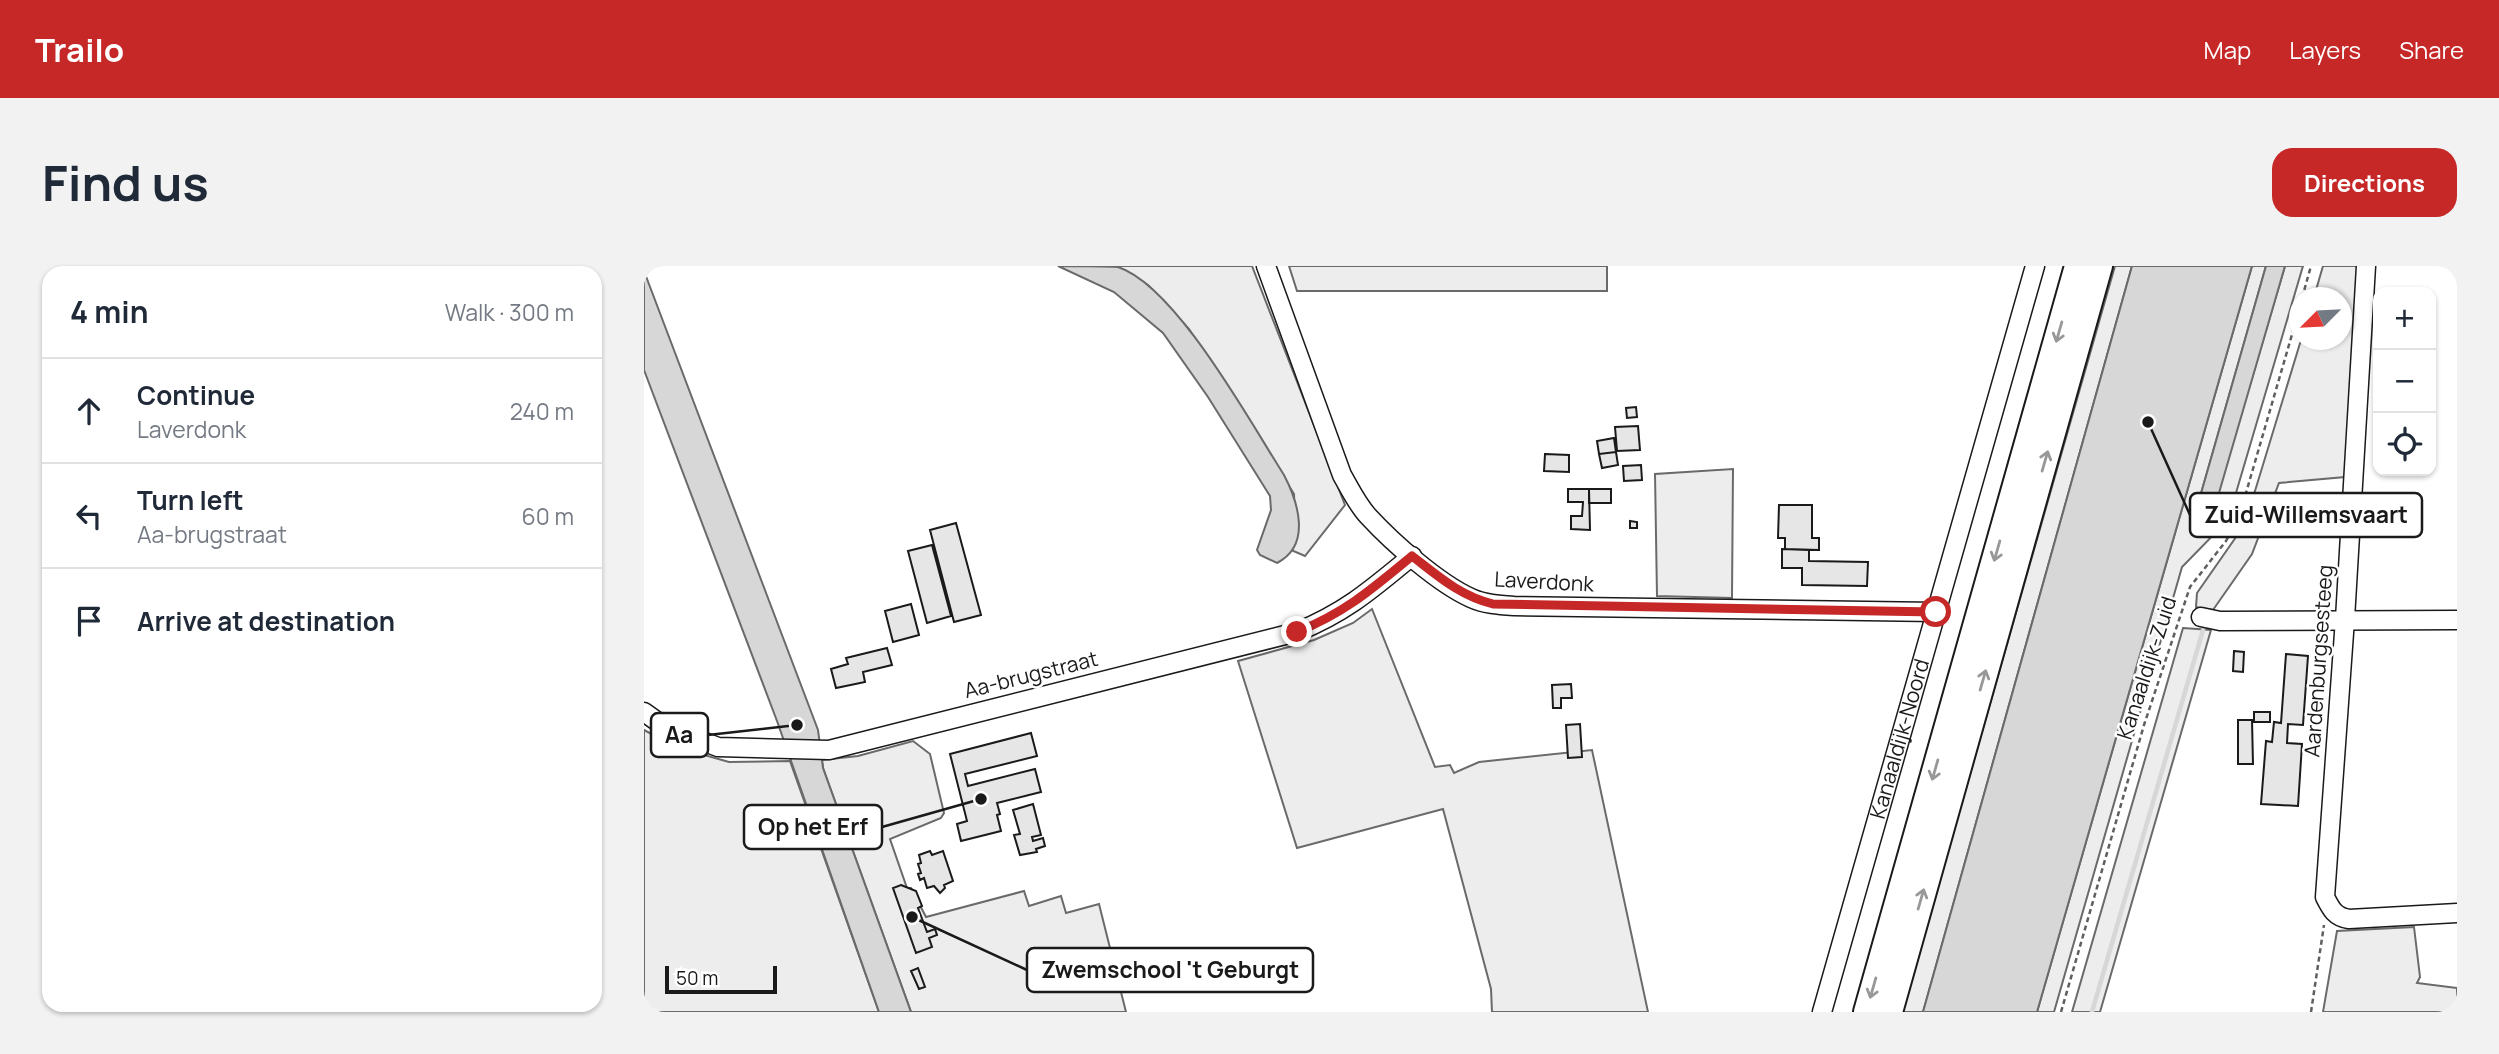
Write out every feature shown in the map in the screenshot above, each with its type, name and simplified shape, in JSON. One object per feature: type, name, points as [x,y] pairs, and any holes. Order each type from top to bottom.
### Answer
[{"type":"highway","name":"Kanaaldijk-Noord","points":[[1866,1012],[2077,266]]},
{"type":"highway","points":[[1890,1012],[2100,266]]},
{"type":"street","name":"Laverdonk","points":[[1266,266],[1342,475],[1367,516],[1451,587],[1473,599],[1493,604],[1936,612]]},
{"type":"street","name":"Kanaaldijk-Noord","points":[[1822,1012],[2035,266]]},
{"type":"street","name":"Aardenburgsesteeg","points":[[2331,911],[2325,897],[2346,620],[2366,266]]},
{"type":"street","name":"Aa-brugstraat","points":[[644,712],[665,727],[718,747],[829,750],[1297,632],[1327,620],[1357,602],[1412,556]]},
{"type":"street","points":[[2201,617],[2220,621],[2457,620]]},
{"type":"street","points":[[2331,911],[2341,918],[2349,919],[2457,913]]},
{"type":"path","points":[[2305,287],[2311,266]]},
{"type":"path","name":"Kanaaldijk-Zuid","points":[[2061,1012],[2144,725],[2181,613],[2190,587],[2226,541],[2239,517],[2289,345]]},
{"type":"path","points":[[2311,1012],[2325,917],[2331,911]]},
{"type":"shaded area","points":[[1058,266],[1118,267],[1140,279],[1164,300],[1187,327],[1232,391],[1289,486],[1299,522],[1295,545],[1288,555],[1277,563],[1260,555],[1257,550],[1271,510],[1270,496],[1208,397],[1163,333],[1114,292]]},
{"type":"shaded area","points":[[1116,266],[1252,266],[1345,505],[1305,556],[1291,550],[1296,541],[1294,494],[1242,410],[1189,329],[1148,285]]},
{"type":"shaded area","points":[[1289,266],[1607,266],[1607,291],[1297,291]]},
{"type":"shaded area","points":[[2115,266],[2132,266],[1923,1012],[1902,1012]]},
{"type":"shaded area","points":[[2132,266],[2252,266],[2037,1012],[1923,1012]]},
{"type":"shaded area","points":[[2252,266],[2266,266],[2196,511],[2211,517],[2285,266],[2303,266],[2297,287],[2289,287],[2289,313],[2228,520],[2182,567],[2054,1012],[2037,1012]]},
{"type":"shaded area","points":[[2266,266],[2285,266],[2212,517],[2196,511]]},
{"type":"shaded area","points":[[2323,266],[2358,266],[2345,477],[2279,483],[2252,554],[2213,610],[2196,607],[2197,593],[2236,537],[2255,491],[2298,350],[2352,350],[2352,287],[2317,287]]},
{"type":"shaded area","points":[[644,271],[818,730],[823,768],[911,1012],[879,1012],[777,721],[644,370]]},
{"type":"shaded area","points":[[1733,469],[1732,598],[1657,596],[1655,474]]},
{"type":"shaded area","points":[[1372,609],[1435,767],[1450,765],[1454,773],[1479,762],[1592,750],[1648,1012],[1492,1012],[1491,989],[1443,809],[1297,848],[1238,661],[1314,640],[1353,623]]},
{"type":"shaded area","points":[[2183,628],[2211,630],[2100,1012],[2072,1012]]},
{"type":"shaded area","points":[[644,730],[676,747],[729,762],[790,761],[879,1012],[644,1012]]},
{"type":"shaded area","points":[[913,741],[930,754],[944,813],[941,818],[890,839],[907,888],[911,888],[926,917],[1024,891],[1029,906],[1061,896],[1066,913],[1099,904],[1126,1012],[911,1012],[822,760],[858,756]]},
{"type":"shaded area","points":[[2414,927],[2420,977],[2417,983],[2457,988],[2457,1012],[2323,1012],[2337,931]]},
{"type":"building","points":[[1636,407],[1637,417],[1627,418],[1626,408]]},
{"type":"building","points":[[1638,426],[1640,450],[1617,451],[1615,427]]},
{"type":"building","points":[[1614,438],[1616,452],[1599,454],[1597,441]]},
{"type":"building","points":[[1616,452],[1618,465],[1602,468],[1599,454]]},
{"type":"building","points":[[1545,454],[1569,455],[1569,472],[1544,471]]},
{"type":"building","points":[[1641,465],[1642,480],[1624,481],[1623,466]]},
{"type":"building","points":[[1568,489],[1589,489],[1590,530],[1571,529],[1571,516],[1582,516],[1583,502],[1568,502]]},
{"type":"building","points":[[1589,489],[1611,489],[1611,503],[1589,503]]},
{"type":"building","points":[[1779,505],[1812,505],[1812,538],[1819,538],[1819,550],[1785,549],[1785,538],[1778,538]]},
{"type":"building","points":[[1630,521],[1637,522],[1637,528],[1630,528]]},
{"type":"building","points":[[956,523],[981,615],[954,622],[930,530]]},
{"type":"building","points":[[932,545],[951,616],[927,623],[908,551]]},
{"type":"building","points":[[1782,549],[1809,550],[1809,561],[1868,562],[1867,586],[1802,585],[1802,568],[1782,568]]},
{"type":"building","points":[[911,604],[919,635],[893,642],[885,611]]},
{"type":"building","points":[[887,648],[892,665],[863,672],[865,682],[836,688],[831,669],[848,664],[846,658]]},
{"type":"building","points":[[2234,651],[2244,652],[2243,672],[2233,671]]},
{"type":"building","points":[[2286,654],[2308,656],[2303,725],[2288,724],[2287,743],[2302,744],[2298,806],[2261,804],[2266,741],[2272,742],[2274,722],[2281,723]]},
{"type":"building","points":[[1571,684],[1572,698],[1561,698],[1561,708],[1553,708],[1552,685]]},
{"type":"building","points":[[2254,712],[2270,712],[2270,722],[2254,722]]},
{"type":"building","points":[[2238,720],[2252,720],[2253,764],[2238,764]]},
{"type":"building","points":[[1580,724],[1582,757],[1568,758],[1566,725]]},
{"type":"building","points":[[1031,733],[1037,756],[965,774],[968,786],[1035,769],[1041,792],[997,803],[1001,831],[961,841],[957,824],[967,821],[950,754]]},
{"type":"building","points":[[1033,804],[1041,835],[1032,837],[1033,841],[1043,838],[1045,846],[1036,849],[1037,852],[1020,855],[1014,835],[1020,834],[1013,810]]},
{"type":"building","points":[[930,851],[932,855],[943,851],[953,881],[944,885],[945,888],[940,893],[934,886],[927,888],[924,878],[920,880],[918,874],[921,873],[919,855]]},
{"type":"building","points":[[901,885],[916,891],[922,906],[918,908],[927,932],[935,929],[937,935],[929,938],[932,947],[916,953],[893,888]]},
{"type":"building","points":[[918,968],[925,987],[919,989],[911,971]]},
{"type":"waterway","points":[[2092,1012],[2203,630]]},
{"type":"place","name":"Zuid-Willemsvaart","points":[[2148,422]]},
{"type":"place","name":"Aa","points":[[797,725]]},
{"type":"place","name":"Op het Erf","points":[[981,799]]},
{"type":"place","name":"Zwemschool 't Geburgt","points":[[912,917]]},
{"type":"route","points":[[1297,632],[1327,620],[1357,602],[1412,556],[1451,587],[1473,599],[1493,604],[1936,612]]}]
